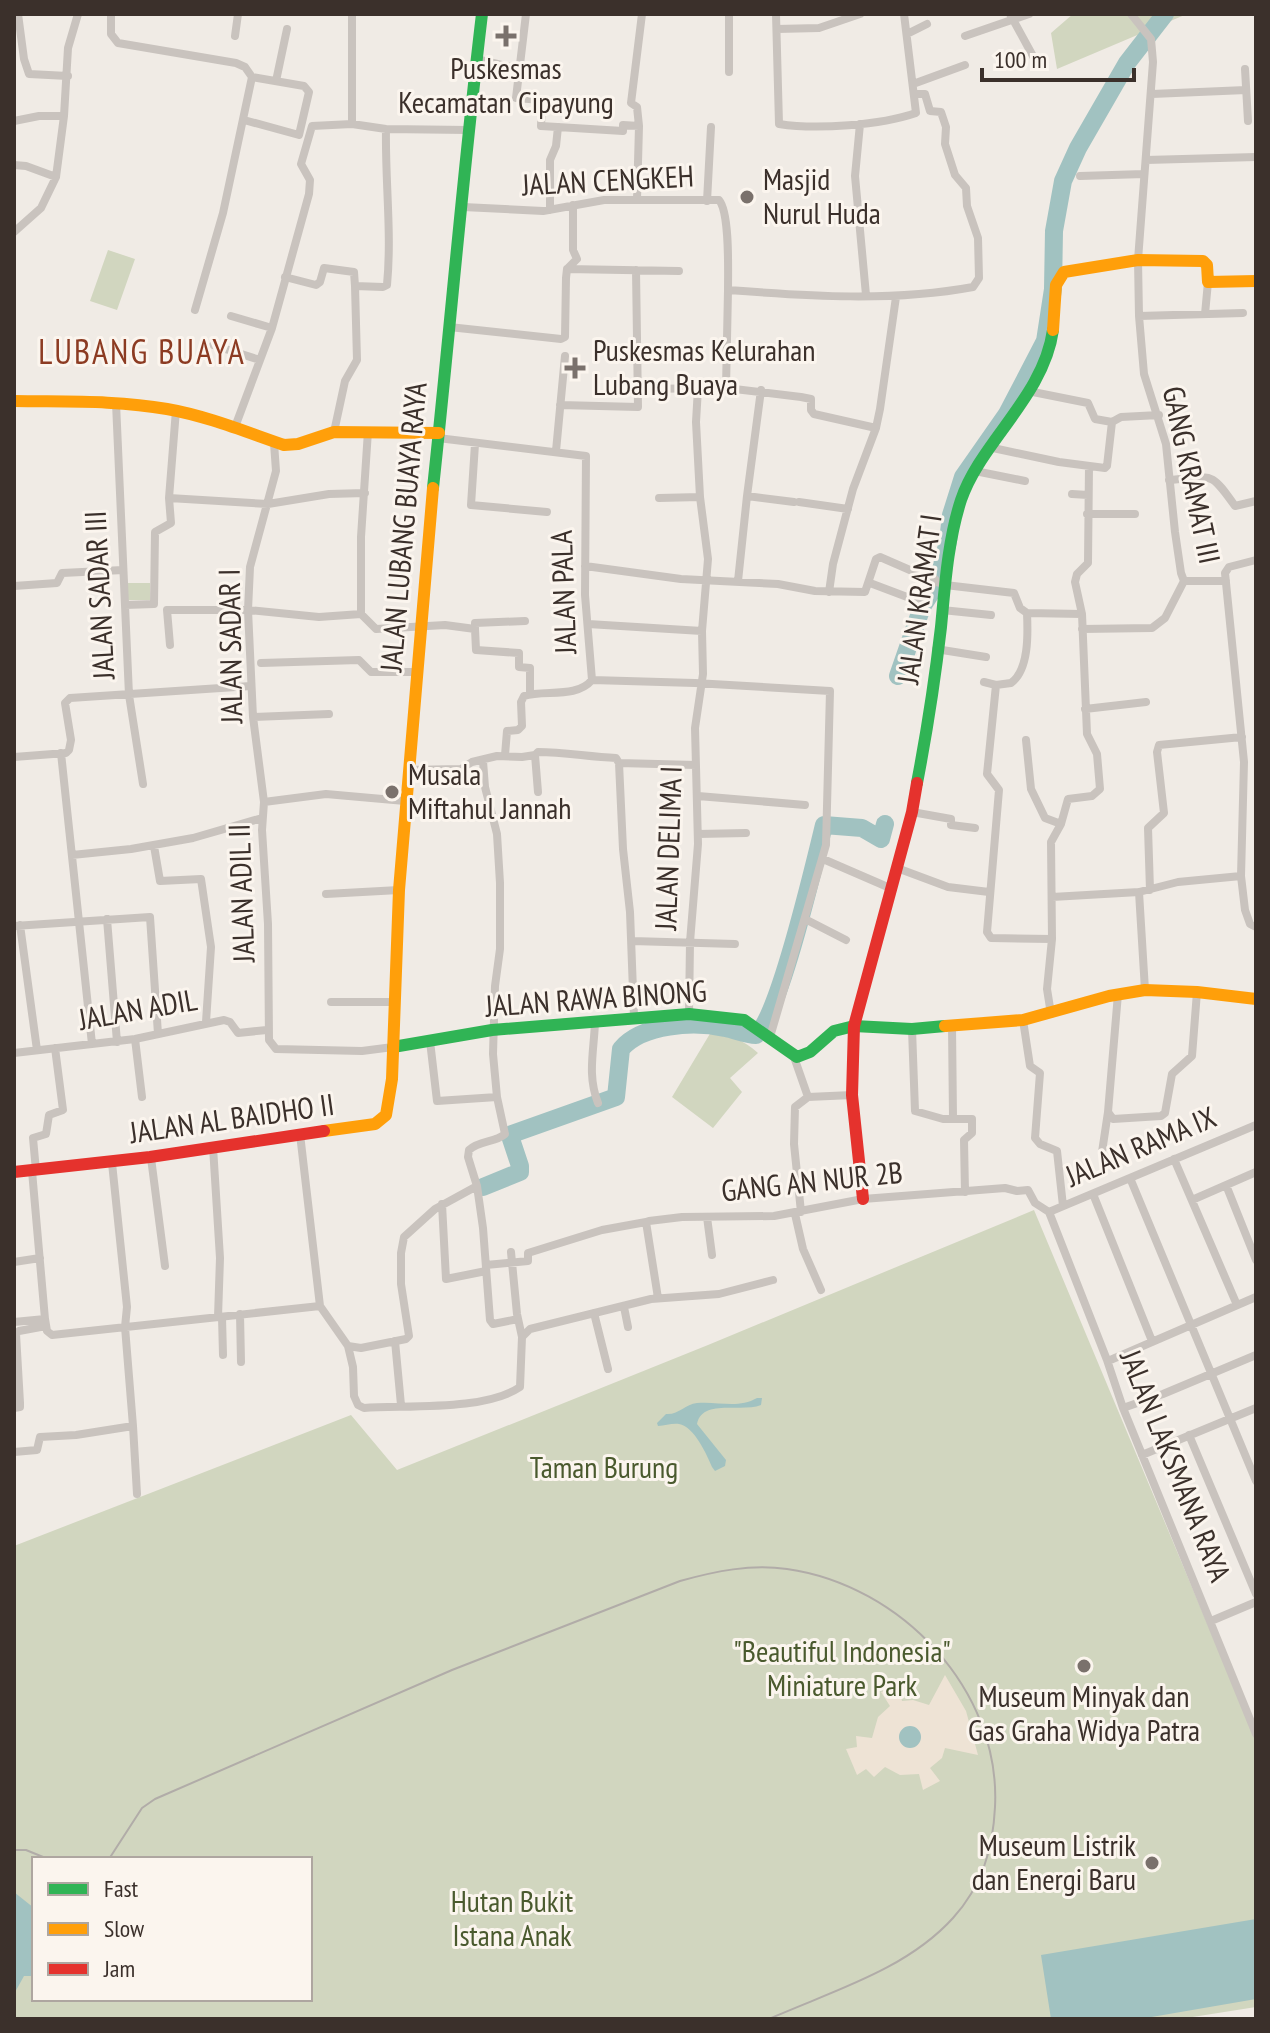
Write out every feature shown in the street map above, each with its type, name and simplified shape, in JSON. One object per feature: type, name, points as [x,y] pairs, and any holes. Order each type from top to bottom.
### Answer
[{"type":"street","points":[[18,14],[29,74],[68,76]]},
{"type":"street","points":[[14,232],[41,208],[56,177],[68,76],[68,48],[78,14]]},
{"type":"street","points":[[111,14],[111,34],[118,43],[236,63],[245,67],[252,77],[223,213],[195,310]]},
{"type":"street","points":[[235,36],[238,14]]},
{"type":"street","points":[[352,14],[352,124]]},
{"type":"street","name":"JALAN LUBANG BUAYA RAYA","points":[[393,1047],[405,801],[438,436],[482,14]]},
{"type":"street","points":[[526,14],[516,98],[542,100],[541,126],[623,131],[623,125],[639,126]]},
{"type":"street","points":[[637,199],[639,126],[637,107],[631,103],[642,14]]},
{"type":"street","points":[[729,14],[729,72]]},
{"type":"street","points":[[776,14],[779,124],[819,127],[914,115],[904,14]]},
{"type":"street","points":[[777,29],[819,28],[860,14]]},
{"type":"street","points":[[965,36],[1012,17],[1029,14]]},
{"type":"street","name":"GANG KRAMAT III","points":[[1131,14],[1151,39],[1152,94],[1138,260],[1144,374],[1166,444],[1180,570],[1184,581],[1226,581],[1242,737],[1241,876],[1256,927]]},
{"type":"street","points":[[1012,17],[1034,58]]},
{"type":"street","points":[[907,34],[927,24]]},
{"type":"street","points":[[276,81],[287,29]]},
{"type":"street","points":[[476,59],[519,69]]},
{"type":"street","points":[[913,84],[965,65]]},
{"type":"street","points":[[1245,69],[1250,95],[1248,121]]},
{"type":"street","points":[[244,120],[299,135],[309,92],[304,86],[252,77]]},
{"type":"street","points":[[726,388],[728,290],[896,297],[973,287],[979,278],[978,238],[967,206],[966,188],[955,175],[945,144],[943,117],[940,111],[930,111],[925,94],[914,94]]},
{"type":"street","points":[[1152,94],[1250,95]]},
{"type":"street","points":[[14,121],[39,116],[64,116]]},
{"type":"street","points":[[235,427],[272,328],[310,187],[301,164],[311,128],[315,125],[352,124],[386,129],[468,130]]},
{"type":"street","points":[[860,124],[855,176],[866,295]]},
{"type":"street","points":[[550,210],[550,159],[556,146],[558,127]]},
{"type":"street","points":[[707,201],[711,127]]},
{"type":"street","points":[[355,286],[387,285],[386,129]]},
{"type":"street","points":[[1146,160],[1256,157]]},
{"type":"street","points":[[14,165],[56,177]]},
{"type":"street","points":[[1080,176],[1144,174]]},
{"type":"street","name":"JALAN CENGKEH","points":[[463,207],[550,210],[604,200],[719,200],[723,205],[728,290]]},
{"type":"street","points":[[449,327],[565,337],[567,269],[577,259],[573,250],[573,205]]},
{"type":"street","points":[[1138,260],[1203,261],[1207,265],[1208,282],[1205,314]]},
{"type":"street","name":"JALAN KRAMAT I","points":[[863,1199],[852,1095],[854,1026],[912,812],[931,711],[942,610],[939,582],[961,500],[975,471],[1019,410],[1048,351],[1053,334],[1056,285],[1060,276],[1072,269],[1138,260]]},
{"type":"street","points":[[285,277],[316,285],[320,282],[323,268],[353,272],[357,360],[345,381],[334,432]]},
{"type":"street","points":[[567,269],[679,271]]},
{"type":"street","points":[[560,405],[638,407],[636,270]]},
{"type":"street","points":[[1208,282],[1256,281]]},
{"type":"street","points":[[829,592],[833,564],[853,489],[876,428],[896,297]]},
{"type":"street","points":[[1139,316],[1243,313]]},
{"type":"street","points":[[231,316],[272,328]]},
{"type":"street","points":[[213,345],[260,360]]},
{"type":"street","points":[[556,451],[565,356]]},
{"type":"street","name":"JALAN DELIMA I","points":[[689,1014],[690,942],[698,834],[695,728],[708,580],[696,422],[698,388]]},
{"type":"street","points":[[637,389],[761,390],[811,399],[814,414],[876,428]]},
{"type":"street","points":[[738,581],[761,390]]},
{"type":"street","points":[[1028,391],[1088,403],[1095,419],[1112,422],[1121,417],[1159,415]]},
{"type":"street","points":[[14,401],[116,403],[176,410],[235,427],[274,443],[298,444],[334,432],[438,436]]},
{"type":"street","name":"JALAN SADAR III","points":[[116,403],[129,695],[143,784]]},
{"type":"street","points":[[125,605],[154,604],[155,532],[171,523],[169,498],[176,410]]},
{"type":"street","points":[[993,448],[1103,469],[1107,466],[1112,422]]},
{"type":"street","points":[[368,431],[361,614],[376,629],[445,625],[475,629]]},
{"type":"street","name":"JALAN PALA","points":[[438,436],[475,444],[556,451],[586,457],[585,566],[592,680],[827,690],[831,695],[823,859]]},
{"type":"street","name":"JALAN SADAR I","points":[[264,802],[253,717],[248,610],[250,567],[276,471],[274,443]]},
{"type":"street","points":[[475,444],[471,505],[547,512]]},
{"type":"street","points":[[1051,1014],[1047,989],[1052,939],[1051,842],[1061,824],[1068,799],[1092,796],[1100,789],[1098,758],[1087,734],[1082,614],[1075,580],[1088,563],[1089,466]]},
{"type":"street","points":[[975,471],[1025,481]]},
{"type":"street","points":[[1169,480],[1211,477],[1219,482],[1235,506],[1256,501]]},
{"type":"street","points":[[169,498],[268,504],[329,494],[365,493]]},
{"type":"street","points":[[1072,494],[1088,495]]},
{"type":"street","points":[[747,496],[848,509]]},
{"type":"street","points":[[659,498],[700,497]]},
{"type":"street","points":[[1087,514],[1135,514]]},
{"type":"street","points":[[585,566],[829,592],[865,592],[876,559],[880,557],[939,582],[1014,593],[1020,608],[1027,613],[1082,614]]},
{"type":"street","points":[[1226,581],[1227,568],[1256,560]]},
{"type":"street","points":[[14,586],[57,583],[62,573],[123,570]]},
{"type":"street","points":[[1082,629],[1152,628],[1165,618],[1184,581]]},
{"type":"street","points":[[870,583],[923,603],[939,582]]},
{"type":"street","points":[[170,645],[167,610],[248,610],[319,617],[361,614]]},
{"type":"street","points":[[942,610],[991,615]]},
{"type":"street","points":[[984,682],[996,685],[1011,683],[1019,673],[1025,652],[1027,613]]},
{"type":"street","points":[[525,621],[475,623],[476,650],[519,653],[519,667],[530,668],[530,694]]},
{"type":"street","points":[[588,624],[702,631]]},
{"type":"street","points":[[936,649],[986,657]]},
{"type":"street","points":[[261,663],[359,660],[371,672],[417,672]]},
{"type":"street","points":[[505,755],[506,732],[522,728],[522,699],[530,694],[575,690],[592,680]]},
{"type":"street","points":[[996,685],[987,767],[988,778],[999,790],[987,932],[991,938],[1052,939]]},
{"type":"street","points":[[14,757],[66,753],[71,747],[67,699],[251,686]]},
{"type":"street","points":[[1085,709],[1146,702]]},
{"type":"street","points":[[253,717],[329,714]]},
{"type":"street","points":[[1150,890],[1148,828],[1164,813],[1157,752],[1159,745],[1242,737]]},
{"type":"street","points":[[1026,740],[1031,789],[1045,818],[1061,824]]},
{"type":"street","points":[[408,770],[461,769],[472,762],[505,755],[535,755],[538,752],[616,758],[619,763],[632,941],[634,1017]]},
{"type":"street","points":[[61,753],[92,1044]]},
{"type":"street","points":[[535,755],[538,792]]},
{"type":"street","points":[[483,761],[485,787],[497,834],[500,883],[500,949],[494,1030],[497,1097],[505,1134],[501,1138],[481,1142],[469,1150],[468,1157],[477,1190],[490,1320],[493,1324],[518,1319]]},
{"type":"street","points":[[619,763],[696,765]]},
{"type":"street","name":"JALAN ADIL II","points":[[267,1030],[264,802],[326,794],[405,801]]},
{"type":"street","points":[[698,796],[805,805]]},
{"type":"street","points":[[1243,810],[1256,810]]},
{"type":"street","points":[[912,812],[951,819],[951,825],[975,828]]},
{"type":"street","points":[[72,855],[154,846],[262,818]]},
{"type":"street","points":[[698,834],[746,833]]},
{"type":"street","points":[[154,846],[160,881],[201,879],[211,947],[206,1022]]},
{"type":"street","points":[[764,1033],[823,859],[890,888]]},
{"type":"street","points":[[897,868],[948,887],[989,892]]},
{"type":"street","points":[[1052,897],[1139,892],[1178,882],[1241,876]]},
{"type":"street","points":[[326,894],[399,890]]},
{"type":"street","points":[[1139,892],[1145,990]]},
{"type":"street","points":[[37,1050],[17,925],[150,917],[158,1034]]},
{"type":"street","points":[[107,919],[117,1042]]},
{"type":"street","points":[[805,919],[846,940]]},
{"type":"street","points":[[632,941],[735,944]]},
{"type":"street","points":[[808,1097],[794,1057],[810,1052],[834,1031],[854,1026],[912,1029],[1023,1020],[1118,994],[1145,990],[1256,999]]},
{"type":"street","points":[[1108,1112],[1113,1119],[1161,1116],[1165,1113],[1172,1074],[1192,1056],[1197,992]]},
{"type":"street","points":[[1102,1152],[1118,994]]},
{"type":"street","points":[[331,1002],[394,1002]]},
{"type":"street","name":"JALAN RAWA BINONG","points":[[393,1047],[494,1030],[689,1014],[738,1018],[764,1033],[794,1057]]},
{"type":"street","name":"JALAN ADIL","points":[[14,1053],[117,1042],[228,1020],[238,1033],[267,1030],[270,1044],[276,1049],[362,1051],[393,1047]]},
{"type":"street","points":[[1023,1020],[1030,1066],[1040,1073],[1035,1138],[1040,1144],[1057,1151],[1063,1206]]},
{"type":"street","points":[[595,1022],[590,1077],[598,1103]]},
{"type":"street","points":[[952,1026],[953,1118]]},
{"type":"street","points":[[912,1029],[915,1111],[929,1117],[972,1119],[972,1133],[964,1140],[965,1192]]},
{"type":"street","points":[[135,1039],[142,1097]]},
{"type":"street","points":[[430,1041],[437,1101],[497,1097]]},
{"type":"street","name":"JALAN AL BAIDHO II","points":[[14,1172],[151,1158],[375,1124],[386,1115],[393,1047]]},
{"type":"street","points":[[55,1048],[63,1110],[49,1115],[46,1134],[33,1138],[46,1325],[55,1336],[320,1306]]},
{"type":"street","points":[[821,1290],[803,1249],[796,1179],[795,1107],[808,1097],[852,1095]]},
{"type":"street","name":"JALAN RAMA IX","points":[[1050,1214],[1256,1125]]},
{"type":"street","points":[[300,1134],[320,1306],[348,1346],[353,1367],[354,1396],[358,1405],[364,1408],[476,1402],[516,1390],[521,1383],[522,1337],[511,1252]]},
{"type":"street","points":[[213,1147],[223,1355]]},
{"type":"street","points":[[151,1158],[165,1266]]},
{"type":"street","points":[[1174,1159],[1237,1305]]},
{"type":"street","points":[[112,1163],[127,1307],[125,1327],[137,1494]]},
{"type":"street","points":[[1192,1200],[1256,1172]]},
{"type":"street","points":[[1130,1178],[1256,1481]]},
{"type":"street","points":[[1226,1185],[1256,1260]]},
{"type":"street","name":"GANG AN NUR 2B","points":[[512,1263],[528,1261],[528,1253],[602,1230],[646,1222],[798,1213],[863,1199],[1005,1188],[1028,1190],[1035,1203],[1050,1214]]},
{"type":"street","points":[[348,1346],[361,1348],[406,1339],[410,1332],[401,1284],[404,1237],[442,1204],[477,1190]]},
{"type":"street","points":[[1093,1194],[1152,1341]]},
{"type":"street","points":[[442,1204],[446,1279],[512,1263]]},
{"type":"street","name":"JALAN LAKSMANA RAYA","points":[[1050,1214],[1108,1361],[1123,1408],[1256,1734]]},
{"type":"street","points":[[707,1217],[712,1255]]},
{"type":"street","points":[[646,1222],[658,1298]]},
{"type":"street","points":[[14,1262],[40,1258]]},
{"type":"street","points":[[522,1337],[530,1329],[540,1326],[658,1298],[719,1294],[773,1280]]},
{"type":"street","points":[[1108,1361],[1256,1297]]},
{"type":"street","points":[[624,1307],[628,1327]]},
{"type":"street","points":[[594,1313],[608,1369]]},
{"type":"street","points":[[240,1314],[241,1362]]},
{"type":"street","points":[[14,1322],[46,1325]]},
{"type":"street","points":[[14,1408],[20,1407],[16,1334],[46,1325]]},
{"type":"street","points":[[395,1341],[401,1405]]},
{"type":"street","points":[[1123,1408],[1256,1355]]},
{"type":"street","points":[[1142,1455],[1256,1408]]},
{"type":"street","points":[[14,1452],[37,1450],[40,1437],[133,1426]]},
{"type":"street","points":[[1189,1435],[1256,1594]]},
{"type":"street","points":[[1211,1621],[1256,1602]]},
{"type":"green space","points":[[1073,14],[1187,14],[1057,69],[1051,33]]},
{"type":"green space","points":[[108,250],[135,259],[117,310],[90,301]]},
{"type":"green space","points":[[127,583],[150,583],[150,600],[127,600]]},
{"type":"green space","points":[[711,1032],[736,1039],[758,1053],[730,1078],[742,1092],[713,1128],[672,1097]]},
{"type":"green space","name":"\"Beautiful Indonesia\" Miniature Park","points":[[1034,1210],[1256,1740],[1256,2007],[1180,2019],[14,2019],[14,1546],[351,1415],[397,1470]]},
{"type":"shaded area","points":[[945,1675],[966,1711],[978,1755],[945,1748],[942,1758],[930,1768],[940,1781],[923,1790],[919,1774],[900,1775],[885,1767],[874,1777],[866,1769],[857,1775],[846,1749],[857,1747],[856,1736],[872,1738],[878,1717],[890,1706],[881,1692],[899,1686],[902,1701],[913,1700],[929,1705]]},
{"type":"water","points":[[762,1398],[761,1405],[714,1409],[700,1416],[697,1424],[726,1460],[725,1466],[715,1471],[690,1430],[679,1424],[658,1426],[657,1423],[666,1414],[693,1404],[735,1404]]},
{"type":"water","points":[[910,1726],[918,1729],[921,1737],[918,1745],[910,1748],[902,1745],[899,1737],[902,1729]]},
{"type":"water","points":[[14,1892],[32,1906],[32,1976],[24,1976],[14,1994]]},
{"type":"water","points":[[1256,1919],[1256,1999],[1140,2019],[1051,2019],[1041,1955]]},
{"type":"waterway","points":[[898,676],[922,607],[938,582],[951,515],[963,477],[1007,414],[1045,341],[1053,289],[1054,231],[1063,181],[1078,148],[1127,63],[1165,14]]},
{"type":"waterway","points":[[483,1187],[520,1172],[512,1134],[616,1097],[621,1049],[642,1034],[669,1026],[699,1025],[756,1035],[765,1022],[785,970],[824,825],[862,828],[881,839],[885,824]]},
{"type":"tram line","points":[[110,1857],[142,1808],[155,1799],[452,1670],[680,1581],[720,1571],[760,1567],[787,1569],[829,1579],[868,1596],[904,1620],[936,1650],[962,1684],[981,1723],[992,1764],[994,1823],[979,1880],[963,1906],[934,1936],[913,1952],[867,1978],[769,2019]]},
{"type":"tram line","points":[[14,1850],[26,1850],[43,1857]]},
{"type":"traffic: fast","points":[[433,488],[482,14]]},
{"type":"traffic: fast","points":[[917,783],[933,686],[950,547],[961,500],[982,459],[1038,376],[1053,330]]},
{"type":"traffic: fast","points":[[393,1047],[492,1030],[689,1014],[744,1020],[797,1057],[810,1052],[834,1031],[854,1026],[912,1029],[945,1026]]},
{"type":"traffic: slow","points":[[1053,330],[1056,285],[1064,272],[1138,260],[1203,261],[1207,265],[1208,282],[1256,281]]},
{"type":"traffic: slow","points":[[14,401],[110,403],[167,409],[212,420],[284,445],[298,444],[334,432],[439,433]]},
{"type":"traffic: slow","points":[[324,1131],[375,1124],[386,1115],[392,1079],[399,890],[433,488]]},
{"type":"traffic: slow","points":[[945,1026],[1023,1020],[1109,996],[1145,990],[1256,999]]},
{"type":"traffic: jam","points":[[863,1199],[852,1095],[854,1026],[912,812],[917,783]]},
{"type":"traffic: jam","points":[[14,1172],[150,1157],[324,1131]]},
{"type":"place","name":"Puskesmas Kecamatan Cipayung","points":[[506,36]]},
{"type":"place","name":"Masjid Nurul Huda","points":[[747,197]]},
{"type":"place","name":"Puskesmas Kelurahan Lubang Buaya","points":[[575,368]]},
{"type":"place","name":"Musala Miftahul Jannah","points":[[392,792]]},
{"type":"place","name":"Museum Minyak dan Gas Graha Widya Patra","points":[[1084,1666]]},
{"type":"place","name":"Museum Listrik dan Energi Baru","points":[[1152,1863]]},
{"type":"district","name":"LUBANG BUAYA","points":[[142,352]]},
{"type":"park label","name":"Taman Burung","points":[[604,1468]]},
{"type":"park label","name":"Hutan Bukit Istana Anak","points":[[512,1919]]}]
